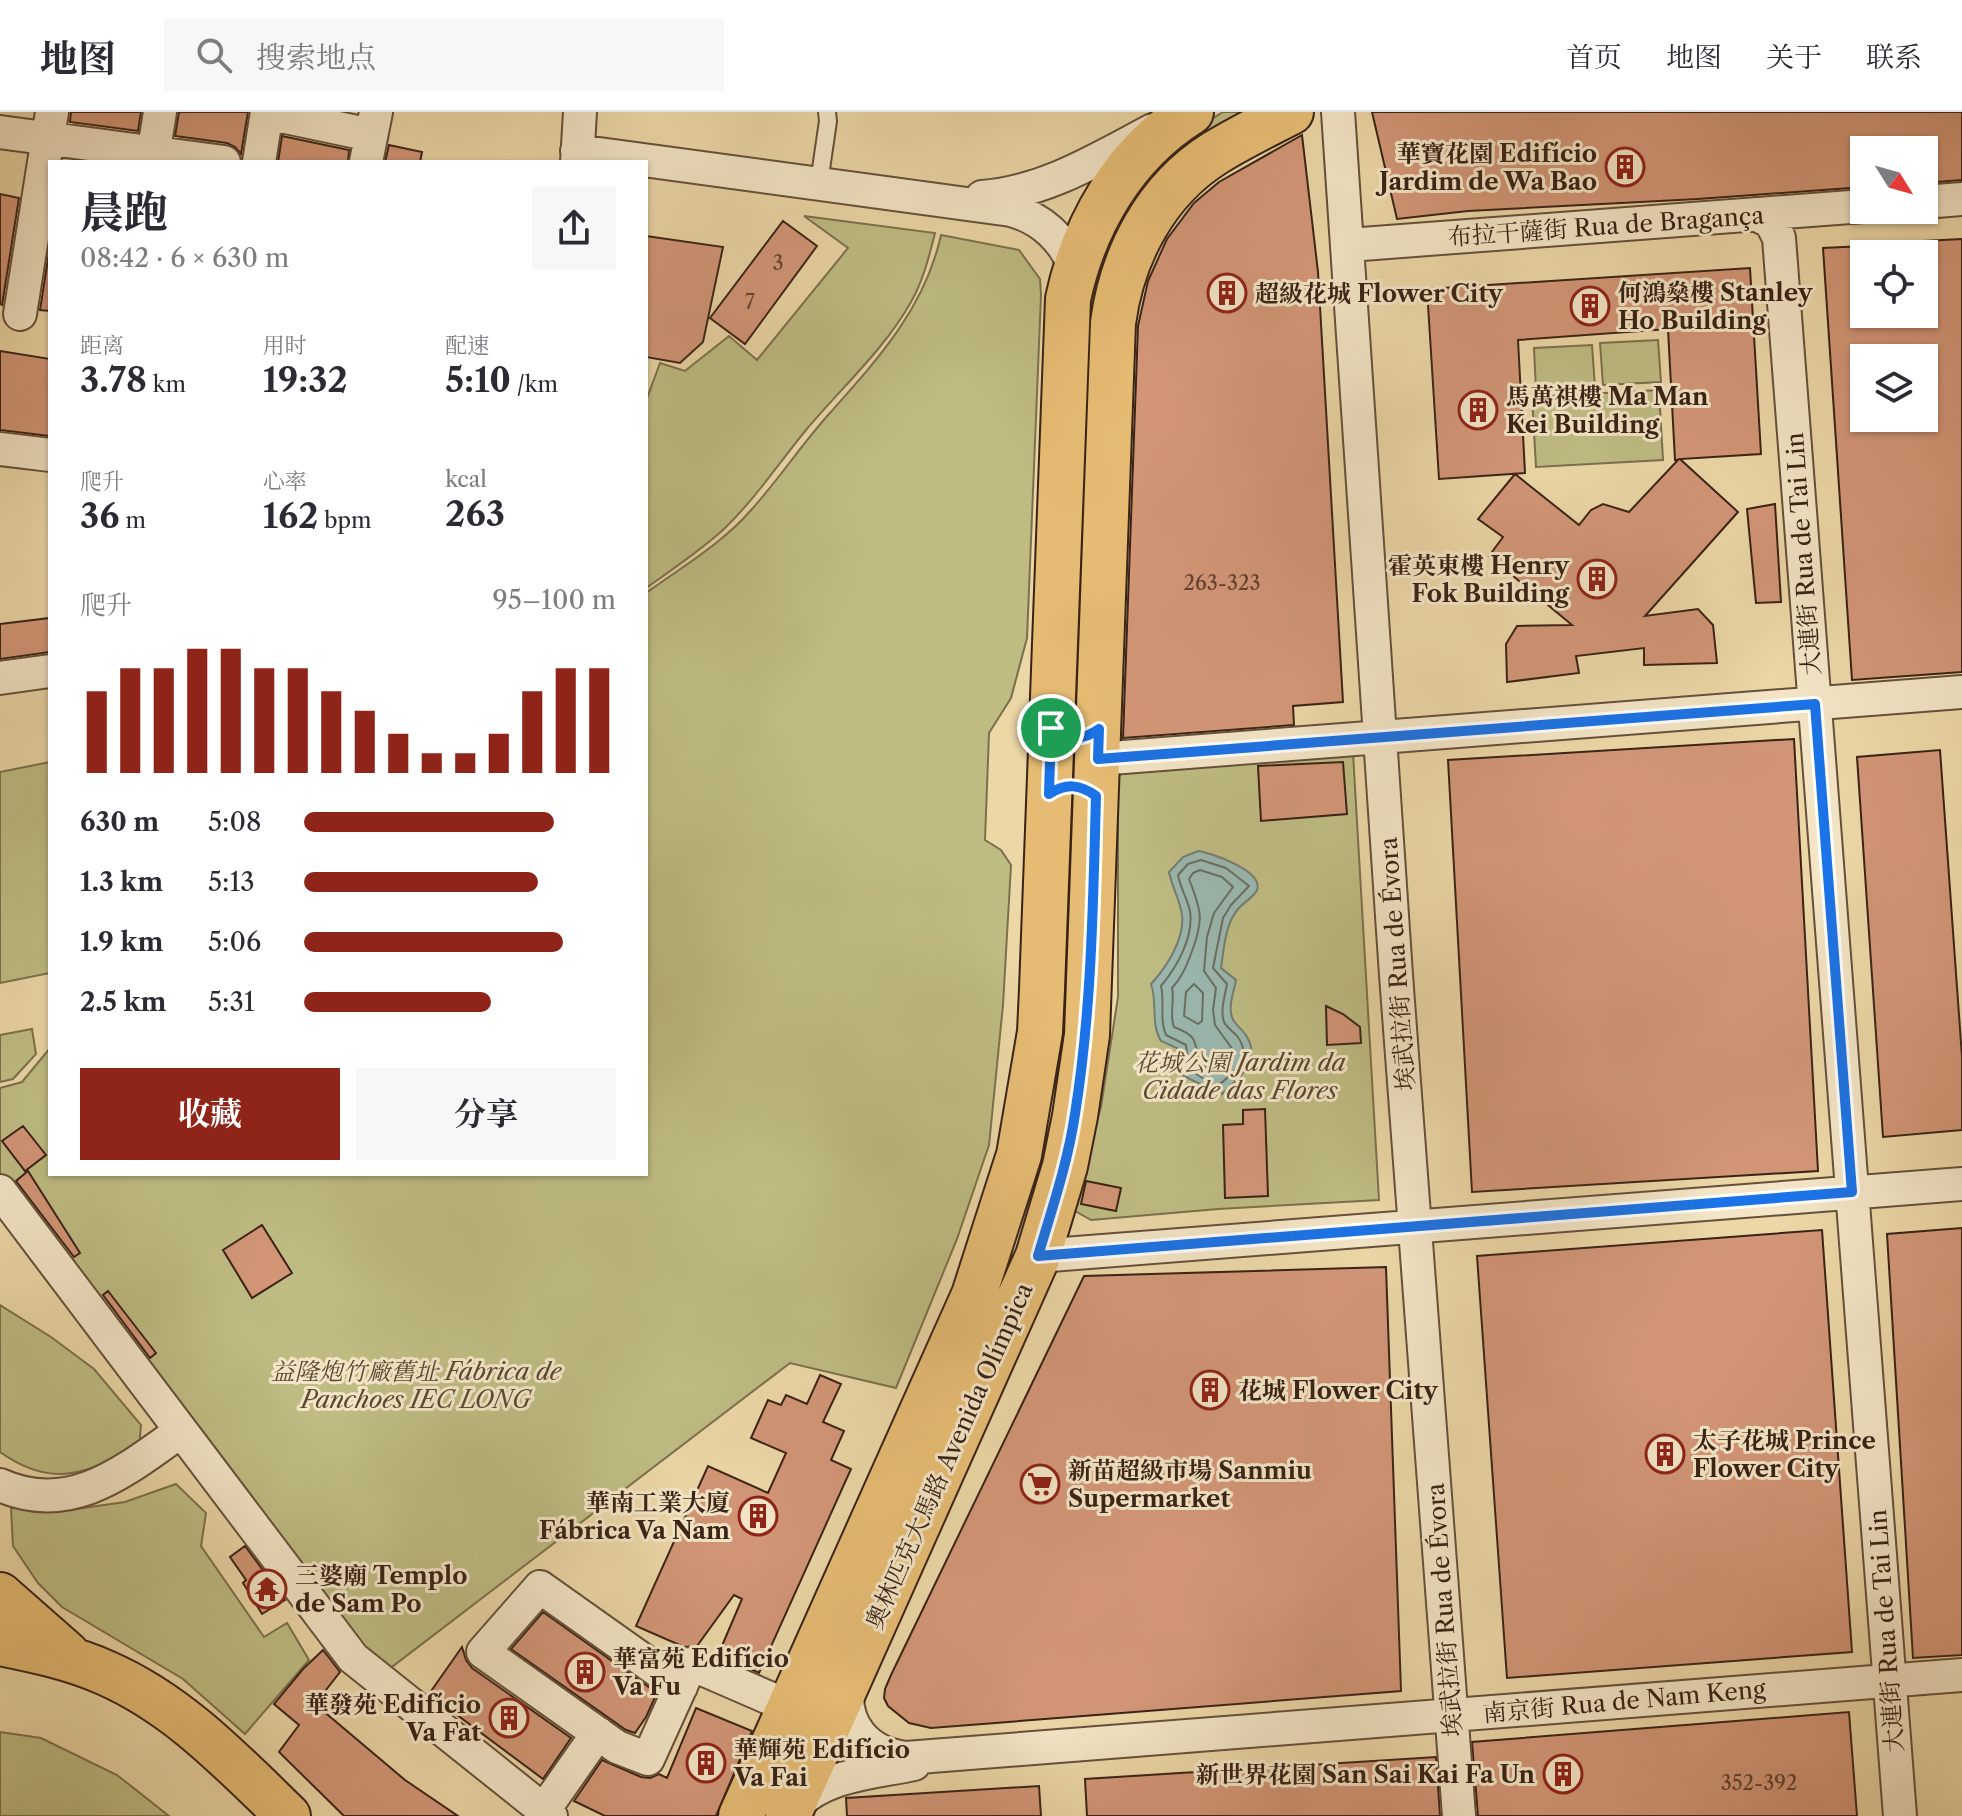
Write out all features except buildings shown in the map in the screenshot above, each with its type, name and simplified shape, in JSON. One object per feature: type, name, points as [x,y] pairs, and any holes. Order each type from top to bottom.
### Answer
[{"type":"main road","name":"奧林匹克大馬路 Avenida Olímpica","points":[[741,1816],[974,1295],[1019,1155],[1040,1032],[1065,321],[1075,268],[1097,215],[1121,177],[1151,143],[1190,112]]},
{"type":"main road","name":"奧林匹克大馬路 Avenida Olímpica","points":[[788,1816],[1038,1256],[1065,1166],[1087,1035],[1113,323],[1119,287],[1140,235],[1160,204],[1179,183],[1214,153],[1291,112]]},
{"type":"main road","points":[[1049,794],[1068,785],[1079,786],[1098,761],[1090,735],[1069,738],[1051,728]]},
{"type":"main road","points":[[0,1595],[77,1663]]},
{"type":"main road","points":[[0,1643],[104,1672],[140,1690],[207,1737],[280,1810]]},
{"type":"street","points":[[152,157],[160,112]]},
{"type":"street","points":[[580,112],[577,156],[613,160]]},
{"type":"street","points":[[927,197],[994,196],[1037,187],[1079,170],[1190,112]]},
{"type":"street","name":"埃武拉街 Rua de Évora","points":[[1338,112],[1459,1816]]},
{"type":"street","points":[[259,160],[267,113],[371,136]]},
{"type":"street","points":[[20,314],[50,125]]},
{"type":"street","points":[[0,132],[50,125],[152,157],[195,160]]},
{"type":"street","points":[[648,164],[1004,208],[1026,214],[1045,226],[1061,242],[1075,268]]},
{"type":"street","points":[[1938,201],[1962,199]]},
{"type":"street","name":"布拉干薩街 Rua de Bragança","points":[[1349,245],[1850,207]]},
{"type":"street","points":[[1779,238],[1785,221],[1799,211]]},
{"type":"street","points":[[1755,214],[1771,222],[1779,238]]},
{"type":"street","name":"大連街 Rua de Tai Lin","points":[[1779,238],[1900,1816]]},
{"type":"street","points":[[0,449],[48,455]]},
{"type":"street","points":[[0,678],[48,671]]},
{"type":"street","points":[[1098,761],[1962,692]]},
{"type":"street","points":[[1038,1256],[1962,1184]]},
{"type":"street","points":[[0,1191],[353,1658],[548,1813],[598,1733]]},
{"type":"street","points":[[0,1485],[37,1496],[73,1493],[107,1481],[181,1431]]},
{"type":"street","points":[[681,1687],[540,1587],[483,1652],[617,1747],[648,1759],[681,1687],[691,1664],[790,1707]]},
{"type":"street","name":"南京街 Rua de Nam Keng","points":[[850,1678],[847,1697],[849,1716],[858,1733],[871,1746],[888,1755],[906,1758],[1962,1675]]},
{"type":"street","name":"南京街 Rua de Nam Keng","points":[[788,1816],[807,1794],[825,1784],[952,1755]]},
{"type":"lane","points":[[819,183],[827,112]]},
{"type":"green space","points":[[1223,112],[1263,112],[1145,197],[1078,720],[1072,718],[1085,286],[1133,189],[1180,139]]},
{"type":"green space","points":[[804,216],[935,233],[919,286],[888,336],[724,529],[648,587],[648,396],[660,363],[685,371],[729,336],[757,360],[848,248]]},
{"type":"green space","name":"益隆炮竹廠舊址 Fábrica de Panchoes IEC LONG","points":[[941,235],[1019,250],[1040,279],[1041,295],[1027,638],[1011,698],[989,733],[985,840],[1001,850],[1011,865],[1003,1005],[989,1145],[957,1239],[896,1388],[790,1363],[380,1676],[8,1210],[0,1175],[0,1088],[22,1082],[48,1050],[48,1176],[648,1176],[648,592],[728,533],[762,498],[882,352],[911,309],[934,261]]},
{"type":"green space","points":[[1658,340],[1661,382],[1603,385],[1600,343]]},
{"type":"green space","points":[[1592,345],[1595,387],[1536,390],[1534,348]]},
{"type":"green space","points":[[1659,390],[1663,460],[1536,467],[1532,397]]},
{"type":"green space","name":"花城公園 Jardim da Cidade das Flores","points":[[1353,753],[1379,1200],[1091,1220],[1075,1211],[1074,1202],[1101,1107],[1118,997],[1118,774]]},
{"type":"green space","points":[[48,762],[48,973],[0,983],[0,772]]},
{"type":"green space","points":[[32,1029],[36,1054],[13,1079],[0,1082],[0,1035]]},
{"type":"green space","points":[[0,1305],[94,1369],[141,1425],[139,1448],[86,1470],[53,1474],[19,1464],[0,1452]]},
{"type":"green space","points":[[176,1484],[206,1513],[201,1546],[264,1637],[287,1623],[309,1660],[245,1734],[183,1679],[62,1607],[38,1583],[13,1546],[11,1508],[62,1511],[125,1502]]},
{"type":"green space","points":[[0,1732],[41,1738],[117,1775],[169,1816],[0,1816]]},
{"type":"green space","points":[[842,1738],[873,1756],[834,1769],[835,1746]]},
{"type":"water","points":[[1198,851],[1235,864],[1253,876],[1257,883],[1256,893],[1239,908],[1231,921],[1221,968],[1236,980],[1231,1013],[1247,1037],[1251,1056],[1244,1071],[1218,1098],[1180,1074],[1179,1049],[1161,1041],[1158,1034],[1151,984],[1163,970],[1181,934],[1181,909],[1169,872],[1183,857]]},
{"type":"place","name":"華寶花園 Edifício Jardim de Wa Bao","points":[[1625,167]]},
{"type":"place","name":"超級花城 Flower City","points":[[1227,293]]},
{"type":"place","name":"何鴻燊樓 Stanley Ho Building","points":[[1590,306]]},
{"type":"place","name":"馬萬祺樓 Ma Man Kei Building","points":[[1478,410]]},
{"type":"place","name":"霍英東樓 Henry Fok Building","points":[[1597,579]]},
{"type":"place","name":"花城 Flower City","points":[[1210,1390]]},
{"type":"place","name":"太子花城 Prince Flower City","points":[[1665,1454]]},
{"type":"place","name":"新苗超級市場 Sanmiu Supermarket","points":[[1040,1484]]},
{"type":"place","name":"華南工業大廈 Fábrica Va Nam","points":[[758,1516]]},
{"type":"place","name":"三婆廟 Templo de Sam Po","points":[[267,1589]]},
{"type":"place","name":"華富苑 Edifício Va Fu","points":[[585,1672]]},
{"type":"place","name":"華發苑 Edifício Va Fat","points":[[509,1718]]},
{"type":"place","name":"華輝苑 Edifício Va Fai","points":[[706,1763]]},
{"type":"place","name":"新世界花園 San Sai Kai Fa Un","points":[[1563,1774]]},
{"type":"route","points":[[1815,704],[1852,1192],[1038,1256],[1065,1166],[1087,1035],[1096,796],[1079,786],[1068,785],[1049,794],[1051,728],[1069,738],[1090,735],[1099,729],[1098,759],[1815,704]]}]
